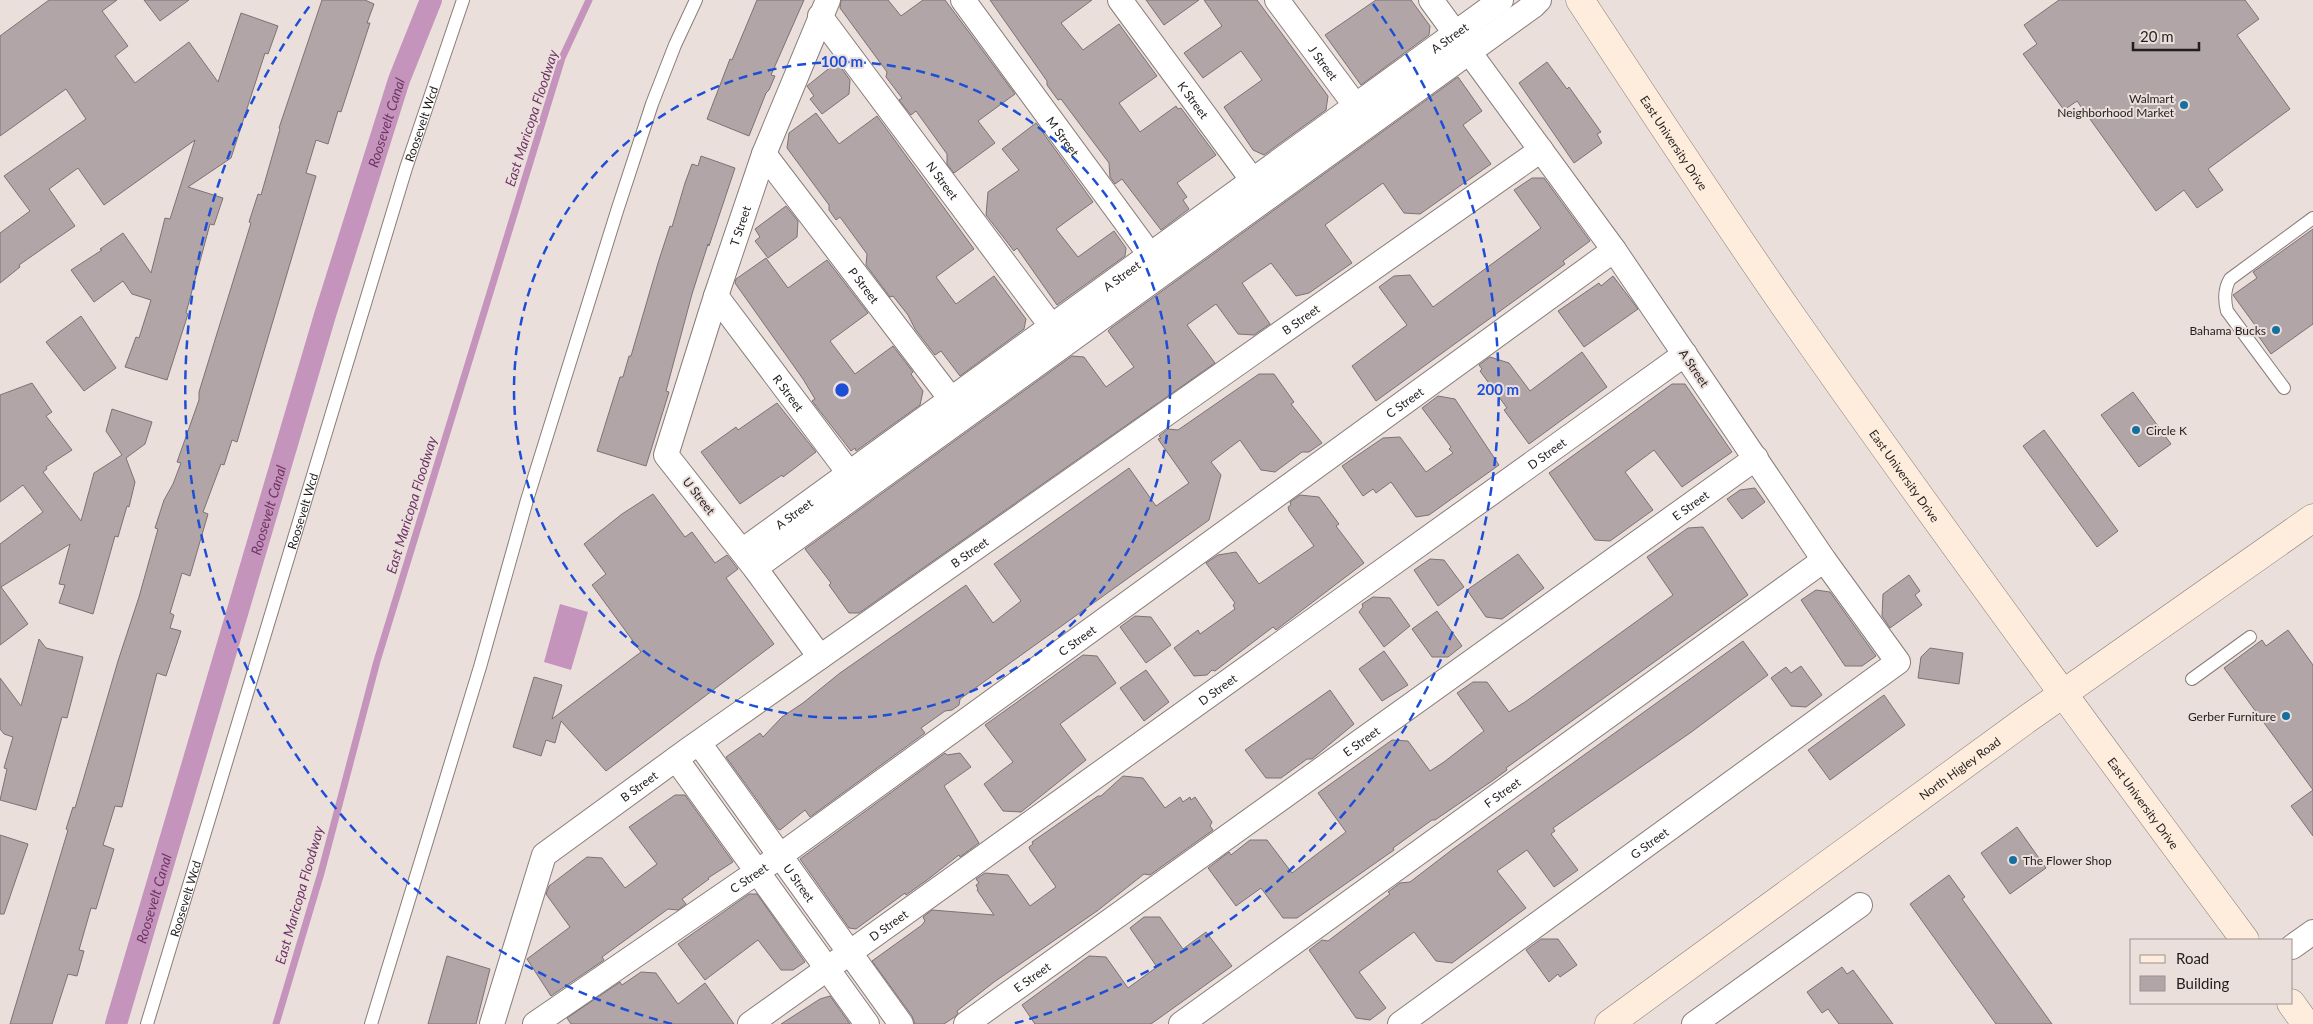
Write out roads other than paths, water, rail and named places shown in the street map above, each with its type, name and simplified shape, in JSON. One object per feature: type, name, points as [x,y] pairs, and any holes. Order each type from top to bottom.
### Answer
[{"type":"main road","name":"East University Drive","points":[[1580,0],[1781,300],[2063,693],[2244,939]]},
{"type":"main road","name":"North Higley Road","points":[[1609,1024],[2063,693],[2313,518]]},
{"type":"main road","points":[[2292,1004],[2306,1024]]},
{"type":"street","name":"M Street","points":[[963,0],[1157,263]]},
{"type":"street","name":"K Street","points":[[1120,0],[1266,198]]},
{"type":"street","name":"J Street","points":[[1277,0],[1369,125]]},
{"type":"street","points":[[1430,0],[1463,44]]},
{"type":"street","name":"A Street","points":[[1157,263],[1266,198],[1369,125],[1463,44],[1501,0]]},
{"type":"street","name":"A Street","points":[[748,559],[1157,263],[1252,180],[1355,106],[1533,6],[1539,0]]},
{"type":"street","name":"T Street","points":[[666,456],[716,296],[764,154],[824,8]]},
{"type":"street","name":"N Street","points":[[824,8],[1058,335]]},
{"type":"street","name":"A Street","points":[[1463,44],[1614,250],[1824,560],[1898,662]]},
{"type":"street","name":"B Street","points":[[492,1024],[544,855],[676,759],[1541,150]]},
{"type":"street","name":"P Street","points":[[764,154],[957,408]]},
{"type":"street","name":"C Street","points":[[535,1024],[757,872],[1614,250]]},
{"type":"street","name":"R Street","points":[[716,296],[856,482]]},
{"type":"street","name":"D Street","points":[[750,1024],[828,970],[1685,354]]},
{"type":"street","name":"U Street","points":[[666,456],[748,559],[820,658]]},
{"type":"street","name":"E Street","points":[[966,1024],[1756,458]]},
{"type":"street","name":"F Street","points":[[1181,1024],[1824,560]]},
{"type":"street","name":"G Street","points":[[1400,1024],[1898,662]]},
{"type":"street","name":"U Street","points":[[699,743],[901,1024]]},
{"type":"street","points":[[676,759],[867,1024]]},
{"type":"street","points":[[1694,1024],[1860,905]]},
{"type":"street","points":[[2293,946],[2313,932]]},
{"type":"lane","name":"Roosevelt Wcd","points":[[147,1024],[406,168],[463,0]]},
{"type":"lane","points":[[371,1024],[480,667],[529,490],[617,211],[652,104],[675,45],[696,0]]},
{"type":"lane","points":[[2284,388],[2226,311],[2224,298],[2226,285],[2230,279],[2313,218]]},
{"type":"lane","points":[[2192,679],[2250,637]]},
{"type":"waterway","name":"Roosevelt Canal","points":[[116,1024],[325,315],[399,80],[431,0]]},
{"type":"waterway","name":"East Maricopa Floodway","points":[[276,1024],[321,873],[377,661],[562,58],[589,0]]},
{"type":"place","name":"Walmart Neighborhood Market","points":[[2184,105]]},
{"type":"place","name":"Bahama Bucks","points":[[2276,330]]},
{"type":"place","name":"Circle K","points":[[2136,430]]},
{"type":"place","name":"Gerber Furniture","points":[[2286,716]]},
{"type":"place","name":"The Flower Shop","points":[[2013,860]]}]
